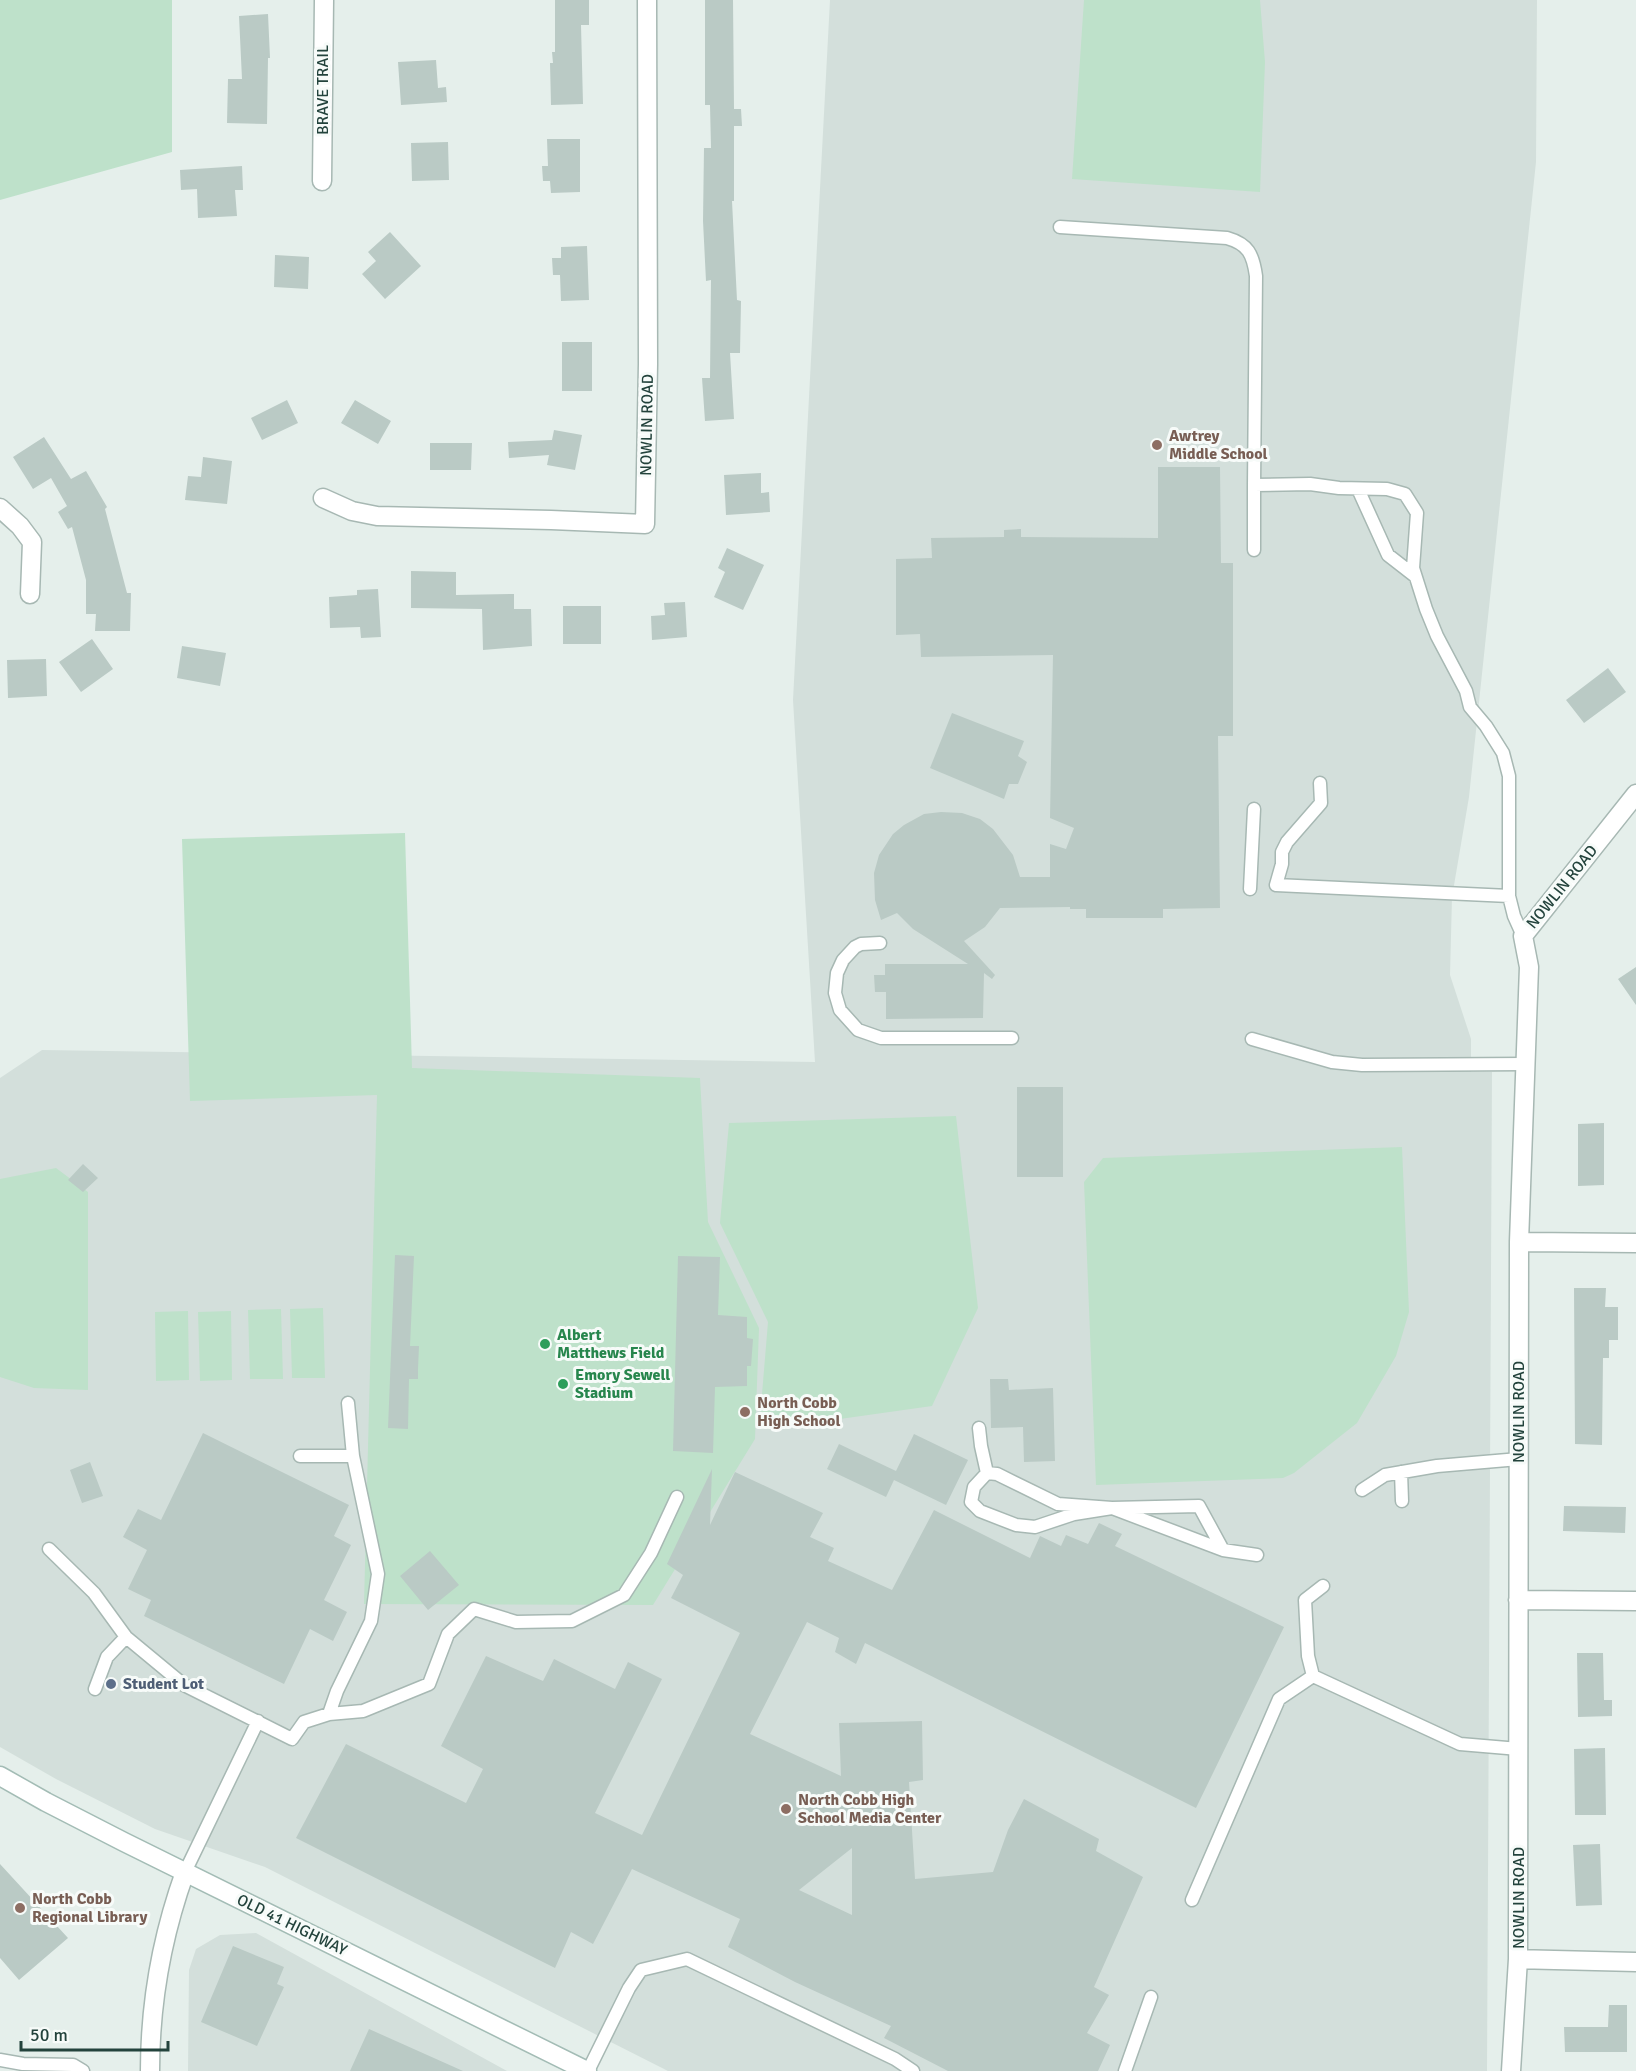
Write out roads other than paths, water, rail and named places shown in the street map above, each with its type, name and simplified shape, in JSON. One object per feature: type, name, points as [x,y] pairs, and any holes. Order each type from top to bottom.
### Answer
[{"type":"street","name":"BRAVE TRAIL","points":[[322,181],[324,0]]},
{"type":"street","name":"NOWLIN ROAD","points":[[323,498],[352,511],[378,516],[645,524],[648,363],[647,0]]},
{"type":"street","points":[[0,508],[20,526],[32,542],[30,594]]},
{"type":"street","name":"NOWLIN ROAD","points":[[1511,2071],[1518,1959],[1519,1242],[1529,967],[1522,936],[1634,800]]},
{"type":"street","points":[[1519,1242],[1636,1242]]},
{"type":"street","points":[[1518,1600],[1636,1601]]},
{"type":"street","name":"OLD 41 HIGHWAY","points":[[0,1776],[46,1802],[185,1872],[588,2071]]},
{"type":"street","points":[[150,2071],[151,2020],[155,1986],[171,1914],[185,1872]]},
{"type":"street","points":[[1518,1959],[1636,1962]]},
{"type":"lane","points":[[1060,227],[1227,238],[1245,245],[1254,263],[1256,276],[1254,550]]},
{"type":"lane","points":[[1254,485],[1310,484],[1324,487],[1396,490],[1405,494],[1412,504],[1417,513],[1413,568],[1429,618],[1466,691],[1470,707],[1486,726],[1503,753],[1506,764],[1509,776],[1509,896],[1522,936]]},
{"type":"lane","points":[[1358,489],[1388,555],[1415,576]]},
{"type":"lane","points":[[1320,783],[1321,803],[1287,842],[1282,852],[1282,864],[1276,885],[1509,896]]},
{"type":"lane","points":[[1250,889],[1254,808]]},
{"type":"lane","points":[[880,943],[861,944],[855,947],[843,960],[837,973],[835,993],[840,1010],[858,1030],[881,1038],[1012,1038]]},
{"type":"lane","points":[[1252,1039],[1332,1062],[1362,1065],[1526,1065]]},
{"type":"lane","points":[[329,1714],[337,1691],[371,1622],[378,1574],[353,1456],[348,1403]]},
{"type":"lane","points":[[979,1428],[987,1473]]},
{"type":"lane","points":[[300,1456],[353,1456]]},
{"type":"lane","points":[[1362,1490],[1385,1475],[1437,1466],[1519,1460]]},
{"type":"lane","points":[[1401,1472],[1402,1501]]},
{"type":"lane","points":[[987,1473],[997,1474],[1058,1504],[1112,1508],[1199,1506],[1223,1550]]},
{"type":"lane","points":[[987,1473],[974,1487],[971,1502],[980,1511],[1016,1525],[1035,1527],[1074,1514],[1112,1508],[1223,1550],[1257,1555]]},
{"type":"lane","points":[[49,1549],[94,1593],[126,1636],[184,1685],[292,1739],[304,1722],[329,1714],[363,1711],[429,1684],[448,1634],[474,1609],[516,1622],[572,1621],[624,1595],[651,1553],[677,1497]]},
{"type":"lane","points":[[1313,1676],[1308,1656],[1305,1600],[1323,1586]]},
{"type":"lane","points":[[95,1689],[107,1657],[126,1636]]},
{"type":"lane","points":[[1313,1676],[1460,1744],[1519,1749]]},
{"type":"lane","points":[[1192,1900],[1279,1699],[1313,1676]]},
{"type":"lane","points":[[185,1872],[258,1721]]},
{"type":"lane","points":[[588,2071],[640,1970],[687,1959],[895,2059],[913,2071]]},
{"type":"lane","points":[[1125,2071],[1151,1997]]},
{"type":"lane","points":[[0,2060],[23,2067],[73,2065],[83,2071]]},
{"type":"place","name":"Awtrey Middle School","points":[[1157,445]]},
{"type":"place","name":"Albert Matthews Field","points":[[545,1344]]},
{"type":"place","name":"Emory Sewell Stadium","points":[[563,1384]]},
{"type":"place","name":"North Cobb High School","points":[[745,1412]]},
{"type":"place","name":"Student Lot","points":[[111,1684]]},
{"type":"place","name":"North Cobb High School Media Center","points":[[786,1809]]},
{"type":"place","name":"North Cobb Regional Library","points":[[20,1908]]}]
